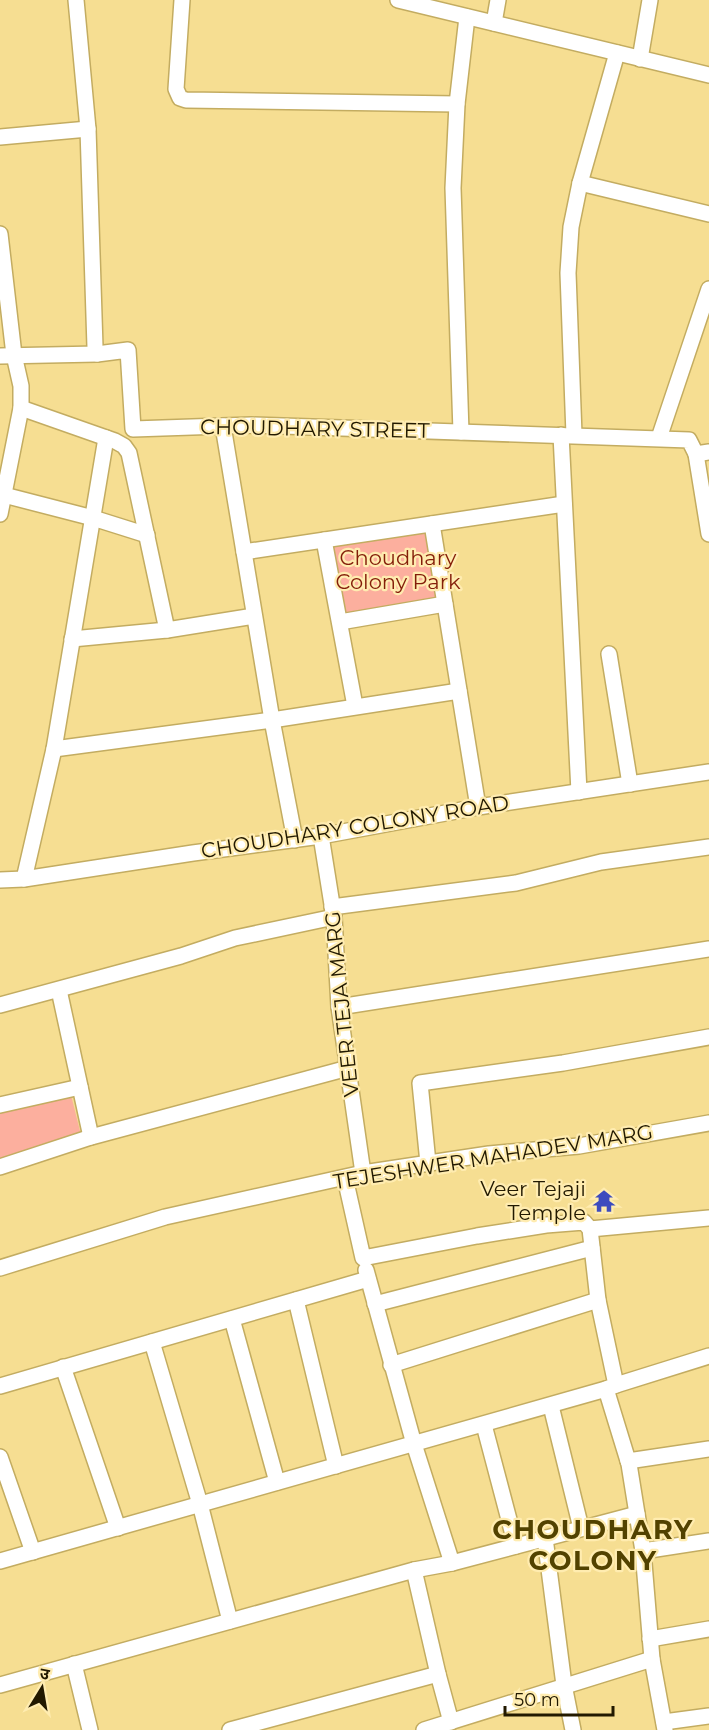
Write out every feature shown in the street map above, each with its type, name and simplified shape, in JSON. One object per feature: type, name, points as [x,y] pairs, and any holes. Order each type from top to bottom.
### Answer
[{"type":"street","points":[[76,0],[88,129],[97,354]]},
{"type":"street","points":[[182,0],[176,89],[180,98],[186,100],[457,104]]},
{"type":"street","points":[[398,0],[445,6],[467,17],[709,75]]},
{"type":"street","points":[[494,23],[498,0]]},
{"type":"street","points":[[640,59],[650,0]]},
{"type":"street","points":[[461,432],[453,188],[457,104],[467,17]]},
{"type":"street","points":[[579,792],[564,504],[569,248],[580,183],[617,53]]},
{"type":"street","points":[[0,137],[88,129]]},
{"type":"street","points":[[580,183],[709,214]]},
{"type":"street","points":[[0,234],[7,356],[21,386],[21,408],[0,514]]},
{"type":"street","points":[[659,438],[709,289]]},
{"type":"street","name":"CHOUDHARY STREET","points":[[7,356],[97,354],[128,350],[132,429],[251,424],[659,438],[689,440],[703,453]]},
{"type":"street","points":[[21,408],[106,438],[124,447],[129,453],[167,630]]},
{"type":"street","points":[[223,426],[272,720],[295,840]]},
{"type":"street","points":[[24,879],[54,749],[106,438]]},
{"type":"street","points":[[703,453],[709,534]]},
{"type":"street","points":[[2,495],[93,518],[147,535]]},
{"type":"street","points":[[244,552],[564,504]]},
{"type":"street","points":[[432,524],[478,807]]},
{"type":"street","points":[[324,540],[355,706]]},
{"type":"street","points":[[340,622],[445,604]]},
{"type":"street","points":[[72,639],[167,630],[254,616]]},
{"type":"street","points":[[609,654],[630,784]]},
{"type":"street","points":[[54,749],[272,720],[459,690]]},
{"type":"street","name":"CHOUDHARY COLONY ROAD","points":[[0,880],[24,879],[295,840],[478,807],[709,772]]},
{"type":"street","name":"VEER TEJA MARG","points":[[321,836],[333,912],[339,1007],[363,1173]]},
{"type":"street","points":[[0,1005],[333,912],[516,883],[601,862],[709,847]]},
{"type":"street","points":[[339,1007],[709,949]]},
{"type":"street","points":[[59,990],[91,1137]]},
{"type":"street","points":[[428,1163],[420,1083],[563,1063],[709,1037]]},
{"type":"street","points":[[0,1167],[91,1137],[348,1068]]},
{"type":"street","points":[[0,1105],[80,1086]]},
{"type":"street","name":"TEJESHWER MAHADEV MARG","points":[[0,1268],[165,1217],[363,1173],[489,1154],[579,1146],[709,1123]]},
{"type":"street","points":[[345,1178],[391,1365],[452,1563]]},
{"type":"street","points":[[590,1229],[709,1218]]},
{"type":"street","points":[[363,1258],[546,1225],[584,1222],[590,1229],[611,1387],[628,1461],[643,1551],[652,1659],[665,1726],[709,1716]]},
{"type":"street","points":[[375,1304],[591,1248]]},
{"type":"street","points":[[0,1386],[368,1278]]},
{"type":"street","points":[[296,1300],[336,1466]]},
{"type":"street","points":[[391,1365],[598,1300]]},
{"type":"street","points":[[232,1319],[277,1482]]},
{"type":"street","points":[[152,1342],[200,1504],[230,1621]]},
{"type":"street","points":[[0,1561],[551,1406],[709,1356]]},
{"type":"street","points":[[63,1367],[118,1528]]},
{"type":"street","points":[[551,1406],[581,1528]]},
{"type":"street","points":[[484,1425],[516,1546]]},
{"type":"street","points":[[628,1461],[709,1449]]},
{"type":"street","points":[[0,1456],[33,1552]]},
{"type":"street","points":[[0,1685],[414,1570],[452,1563],[637,1514]]},
{"type":"street","points":[[545,1538],[564,1685],[573,1730]]},
{"type":"street","points":[[643,1551],[709,1542]]},
{"type":"street","points":[[414,1570],[451,1722]]},
{"type":"street","points":[[651,1639],[709,1629]]},
{"type":"street","points":[[424,1730],[652,1659]]},
{"type":"street","points":[[74,1664],[90,1730]]},
{"type":"street","points":[[230,1730],[438,1674]]},
{"type":"green space","name":"Choudhary Colony Park","points":[[427,529],[440,601],[343,614],[331,547]]},
{"type":"green space","points":[[70,1091],[81,1135],[0,1159],[0,1109]]},
{"type":"place","name":"Veer Tejaji Temple","points":[[604,1201]]},
{"type":"district","name":"CHOUDHARY COLONY","points":[[593,1546]]}]
